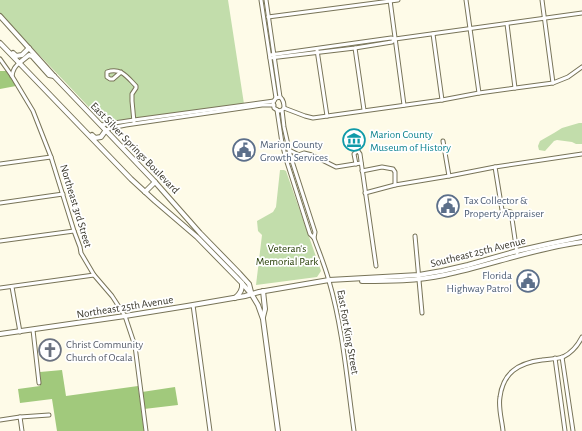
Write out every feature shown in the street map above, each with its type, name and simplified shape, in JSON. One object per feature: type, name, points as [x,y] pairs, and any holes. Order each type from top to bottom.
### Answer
[{"type":"main road","name":"East Silver Springs Boulevard","points":[[0,16],[54,76],[178,206],[200,233],[248,284],[263,319],[278,431]]},
{"type":"main road","points":[[0,39],[16,56],[22,56],[29,48]]},
{"type":"main road","name":"East Silver Springs Boulevard","points":[[0,43],[145,192],[197,237],[252,294]]},
{"type":"main road","points":[[19,62],[29,55],[32,56],[49,75],[54,76]]},
{"type":"main road","points":[[67,112],[72,114],[95,138],[101,137],[106,130]]},
{"type":"main road","points":[[145,192],[155,182]]},
{"type":"main road","name":"Southeast 25th Avenue","points":[[252,294],[329,280],[419,277],[548,244],[582,237]]},
{"type":"main road","name":"Southeast 25th Avenue","points":[[517,253],[582,242]]},
{"type":"main road","points":[[235,298],[241,293],[241,282]]},
{"type":"main road","points":[[263,291],[265,309],[263,319]]},
{"type":"main road","name":"Northeast 25th Avenue","points":[[0,334],[125,316],[252,294]]},
{"type":"street","points":[[261,0],[276,100]]},
{"type":"street","points":[[266,0],[274,56],[276,100],[274,108],[277,110],[283,109],[314,118],[442,100],[479,93],[553,84],[568,77],[582,67]]},
{"type":"street","points":[[391,0],[404,105]]},
{"type":"street","points":[[268,18],[398,0]]},
{"type":"street","points":[[466,0],[479,93]]},
{"type":"street","points":[[542,0],[553,84]]},
{"type":"street","points":[[317,50],[355,48],[433,34],[582,13]]},
{"type":"street","points":[[507,24],[515,88]]},
{"type":"street","points":[[433,34],[442,100]]},
{"type":"street","points":[[270,56],[391,38],[395,40]]},
{"type":"street","points":[[355,48],[364,110]]},
{"type":"street","points":[[317,50],[327,116]]},
{"type":"street","name":"Northeast 3rd Street","points":[[0,59],[33,111],[51,157],[81,253],[94,275],[112,296],[125,316],[135,346],[146,431]]},
{"type":"street","points":[[12,76],[12,71],[19,62]]},
{"type":"street","points":[[121,72],[136,86],[132,94],[134,122]]},
{"type":"street","points":[[101,125],[134,122],[282,99],[284,102],[283,109]]},
{"type":"street","name":"East Fort King Street","points":[[283,109],[282,115],[293,168],[315,232],[314,238]]},
{"type":"street","name":"East Fort King Street","points":[[277,110],[286,159],[310,234],[314,238],[329,280],[342,344],[354,431]]},
{"type":"street","points":[[282,115],[290,111]]},
{"type":"street","points":[[106,130],[134,122]]},
{"type":"street","points":[[444,141],[449,176]]},
{"type":"street","points":[[289,150],[299,155]]},
{"type":"street","points":[[356,164],[354,154],[358,151],[360,154],[376,266]]},
{"type":"street","points":[[286,159],[304,153],[312,155],[336,167],[361,163]]},
{"type":"street","points":[[365,193],[395,184],[582,154]]},
{"type":"street","points":[[293,168],[294,160],[299,155]]},
{"type":"street","points":[[0,164],[51,157]]},
{"type":"street","points":[[362,171],[382,167],[393,169],[395,172],[395,184]]},
{"type":"street","points":[[495,167],[502,210],[511,212],[517,253]]},
{"type":"street","points":[[0,203],[63,194]]},
{"type":"street","points":[[0,241],[74,230]]},
{"type":"street","points":[[415,236],[422,313]]},
{"type":"street","points":[[0,288],[94,275]]},
{"type":"street","points":[[12,287],[20,332]]},
{"type":"street","points":[[192,305],[210,431]]},
{"type":"street","points":[[33,330],[39,383]]},
{"type":"street","points":[[503,431],[500,398],[505,379],[509,374],[518,367],[527,363],[562,357],[572,351],[582,337]]},
{"type":"street","points":[[562,357],[573,431]]},
{"type":"street","points":[[555,358],[565,431]]},
{"type":"street","points":[[0,420],[50,415]]},
{"type":"street","points":[[20,417],[22,431]]},
{"type":"green space","points":[[0,0],[228,0],[244,104],[104,123],[0,14]]},
{"type":"green space","points":[[0,71],[6,71],[16,86],[0,89]]},
{"type":"green space","points":[[582,123],[582,144],[557,140],[554,141],[545,151],[539,150],[538,146],[540,141],[562,128]]},
{"type":"green space","name":"Veteran's Memorial Park","points":[[280,170],[286,171],[321,271],[317,277],[256,285],[262,235],[258,231],[257,221],[273,212],[276,207]]},
{"type":"green space","points":[[62,370],[66,396],[138,386],[144,431],[57,431],[52,399],[20,403],[18,389],[40,386],[40,372]]},
{"type":"green space","points":[[175,387],[178,405],[144,409],[142,392]]},
{"type":"place","name":"Marion County Museum of History","points":[[354,140]]},
{"type":"place","name":"Marion County Growth Services","points":[[244,150]]},
{"type":"place","name":"Tax Collector & Property Appraiser","points":[[448,206]]},
{"type":"place","name":"Florida Highway Patrol","points":[[528,281]]},
{"type":"place","name":"Christ Community Church of Ocala","points":[[50,350]]}]
